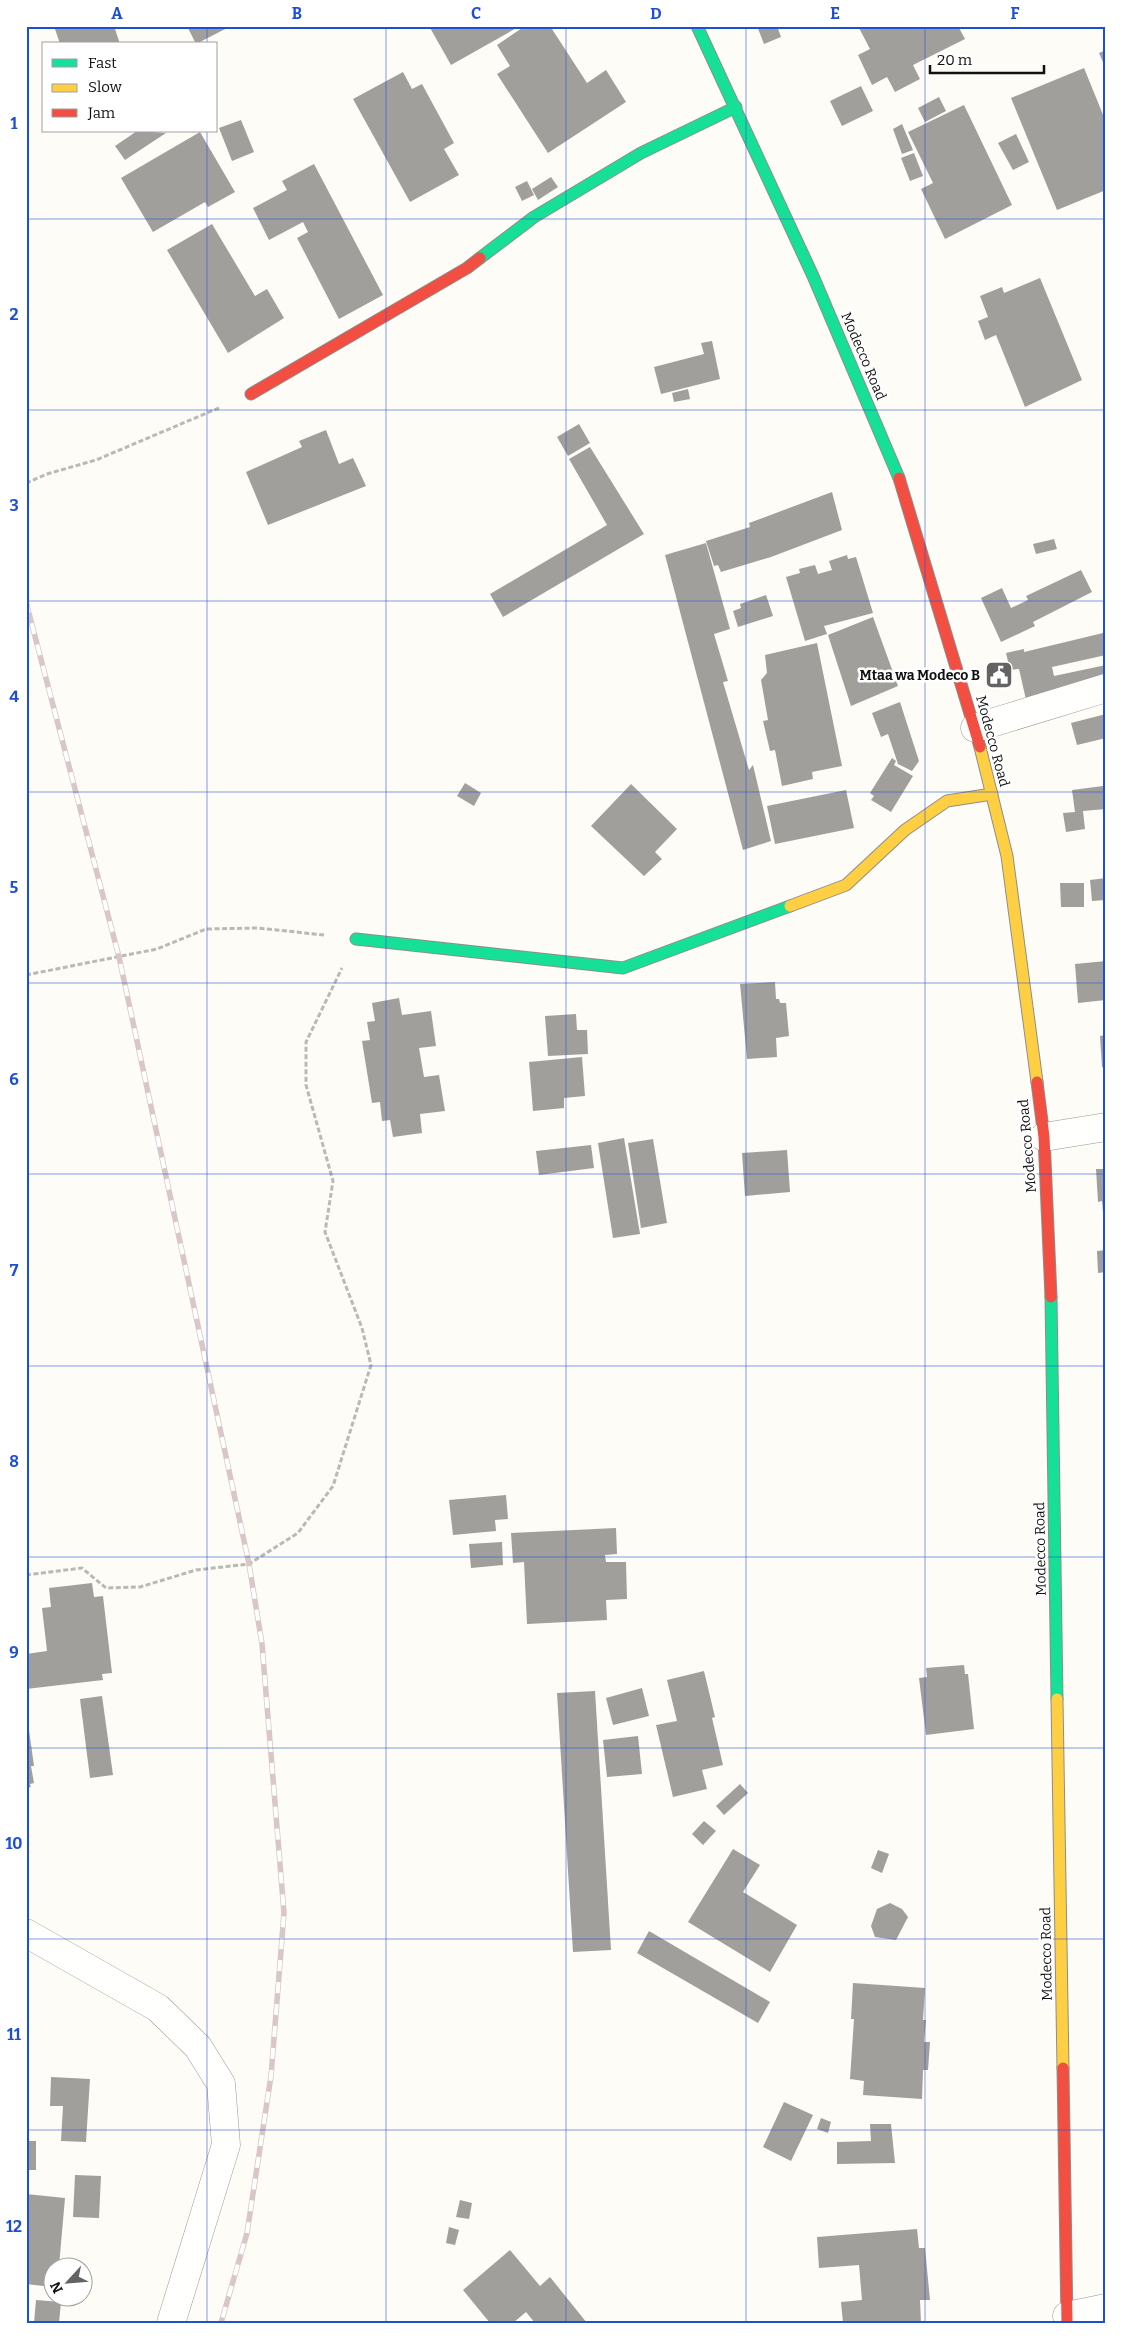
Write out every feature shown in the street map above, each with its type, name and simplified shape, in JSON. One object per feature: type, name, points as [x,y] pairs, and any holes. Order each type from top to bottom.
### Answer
[{"type":"street","name":"Modecco Road","points":[[697,26],[813,276],[897,471],[975,728],[1007,856],[1044,1137],[1051,1307],[1067,2319]]},
{"type":"street","points":[[251,394],[466,268],[534,217],[632,158],[736,107]]},
{"type":"street","points":[[975,728],[1106,688]]},
{"type":"street","points":[[356,939],[623,968],[846,886],[905,830],[947,801],[992,794]]},
{"type":"street","points":[[1044,1137],[1106,1127]]},
{"type":"street","points":[[26,1932],[158,2008],[198,2047],[221,2084],[226,2145],[171,2323]]},
{"type":"street","points":[[1067,2319],[1106,2308]]},
{"type":"path","points":[[26,483],[47,474],[96,460],[251,394]]},
{"type":"path","points":[[26,975],[157,949],[206,929],[258,928],[356,939],[306,1042],[306,1085],[333,1181],[325,1232],[362,1328],[371,1366],[333,1486],[298,1533],[249,1564],[196,1570],[140,1587],[106,1588],[82,1568],[26,1575]]},
{"type":"building","points":[[54,26],[114,26],[119,42],[59,42]]},
{"type":"building","points":[[187,26],[231,26],[200,42],[195,42]]},
{"type":"building","points":[[429,26],[520,26],[451,65]]},
{"type":"building","points":[[525,26],[550,26],[587,83],[606,70],[626,102],[548,153],[497,74],[510,66],[497,45]]},
{"type":"building","points":[[757,26],[777,26],[781,37],[764,44]]},
{"type":"building","points":[[858,26],[958,26],[965,39],[913,65],[920,79],[895,92],[887,77],[872,85],[858,55],[870,49]]},
{"type":"building","points":[[1106,50],[1106,69],[1099,53]]},
{"type":"building","points":[[1084,68],[1106,122],[1106,190],[1057,210],[1011,98]]},
{"type":"building","points":[[403,72],[412,89],[422,84],[454,143],[444,149],[459,175],[410,202],[353,99]]},
{"type":"building","points":[[861,86],[873,111],[842,126],[830,101]]},
{"type":"building","points":[[939,97],[946,111],[925,122],[918,108]]},
{"type":"building","points":[[964,105],[1012,205],[945,239],[921,189],[933,183],[908,132]]},
{"type":"building","points":[[241,120],[254,152],[232,161],[219,128]]},
{"type":"building","points":[[902,124],[913,150],[902,154],[893,129]]},
{"type":"building","points":[[136,132],[166,133],[125,160],[115,146]]},
{"type":"building","points":[[200,132],[235,192],[208,207],[205,202],[153,232],[121,178]]},
{"type":"building","points":[[1016,134],[1029,162],[1013,170],[998,143]]},
{"type":"building","points":[[914,153],[923,176],[910,181],[901,158]]},
{"type":"building","points":[[314,164],[383,295],[339,319],[297,238],[308,232],[303,222],[269,240],[253,208],[287,190],[282,181]]},
{"type":"building","points":[[551,177],[558,187],[538,200],[532,189]]},
{"type":"building","points":[[527,181],[534,195],[522,201],[515,187]]},
{"type":"building","points":[[212,224],[255,296],[267,289],[284,318],[228,353],[167,250]]},
{"type":"building","points":[[1040,278],[1082,380],[1025,407],[996,335],[985,340],[978,321],[988,317],[980,296],[1002,287],[1004,293]]},
{"type":"building","points":[[712,341],[720,379],[661,394],[654,367],[704,354],[701,343]]},
{"type":"building","points":[[688,389],[690,399],[674,402],[672,393]]},
{"type":"building","points":[[579,424],[590,443],[568,456],[557,437]]},
{"type":"building","points":[[326,430],[339,464],[353,458],[366,486],[268,525],[246,472],[302,447],[299,441]]},
{"type":"building","points":[[590,447],[644,534],[503,617],[490,594],[607,525],[569,459]]},
{"type":"building","points":[[832,492],[842,530],[771,557],[721,572],[718,565],[714,566],[706,541],[750,527],[749,523]]},
{"type":"building","points":[[1054,539],[1057,549],[1036,554],[1033,544]]},
{"type":"building","points":[[706,543],[730,629],[714,634],[728,681],[723,682],[749,770],[753,765],[771,841],[743,850],[665,555]]},
{"type":"building","points":[[847,555],[848,559],[856,557],[873,613],[824,626],[827,634],[805,641],[786,577],[800,573],[799,569],[815,565],[818,574],[832,570],[829,561]]},
{"type":"building","points":[[1081,570],[1092,592],[1033,622],[1035,626],[1001,642],[981,598],[1002,588],[1011,608],[1028,600],[1026,596]]},
{"type":"building","points":[[766,595],[773,616],[738,627],[733,611],[741,608],[740,604]]},
{"type":"building","points":[[873,617],[898,686],[851,706],[828,635]]},
{"type":"building","points":[[1103,633],[1106,655],[1052,667],[1054,676],[1106,665],[1106,686],[1027,704],[1019,669],[1010,670],[1006,653],[1024,649],[1024,652]]},
{"type":"building","points":[[817,643],[842,766],[812,772],[813,779],[782,786],[775,750],[770,751],[763,721],[768,720],[761,680],[767,673],[765,655]]},
{"type":"building","points":[[900,702],[919,761],[912,771],[898,764],[888,734],[881,737],[872,713]]},
{"type":"building","points":[[1106,714],[1106,738],[1077,745],[1071,723]]},
{"type":"building","points":[[892,758],[896,761],[894,765],[913,776],[891,812],[871,800],[874,796],[870,793]]},
{"type":"building","points":[[465,783],[481,793],[474,806],[457,796]]},
{"type":"building","points":[[631,784],[677,829],[655,852],[662,859],[644,876],[591,826]]},
{"type":"building","points":[[1103,786],[1106,809],[1083,811],[1085,829],[1066,832],[1063,813],[1075,812],[1072,790]]},
{"type":"building","points":[[846,790],[854,828],[775,844],[767,806]]},
{"type":"building","points":[[1106,878],[1106,900],[1092,901],[1090,880]]},
{"type":"building","points":[[1060,883],[1084,883],[1084,907],[1061,907]]},
{"type":"building","points":[[1106,961],[1106,1000],[1078,1003],[1075,964]]},
{"type":"building","points":[[775,982],[776,999],[779,999],[780,1003],[786,1003],[789,1036],[776,1038],[777,1057],[747,1059],[740,984]]},
{"type":"building","points":[[399,998],[402,1015],[431,1011],[436,1046],[419,1048],[424,1077],[439,1075],[445,1111],[420,1114],[422,1133],[393,1137],[390,1120],[382,1121],[380,1102],[372,1103],[362,1041],[370,1040],[367,1022],[375,1021],[372,1003]]},
{"type":"building","points":[[576,1014],[577,1030],[587,1030],[588,1054],[548,1056],[545,1016]]},
{"type":"building","points":[[1106,1035],[1106,1067],[1102,1067],[1100,1036]]},
{"type":"building","points":[[582,1057],[585,1096],[564,1098],[564,1108],[533,1111],[529,1062]]},
{"type":"building","points":[[624,1138],[640,1234],[613,1238],[598,1143]]},
{"type":"building","points":[[653,1139],[667,1223],[641,1228],[628,1143]]},
{"type":"building","points":[[591,1145],[594,1168],[539,1175],[536,1151]]},
{"type":"building","points":[[787,1150],[790,1192],[745,1196],[742,1153]]},
{"type":"building","points":[[1096,1169],[1106,1169],[1106,1212],[1103,1212],[1102,1201],[1098,1202]]},
{"type":"building","points":[[1106,1250],[1106,1272],[1098,1273],[1097,1251]]},
{"type":"building","points":[[506,1495],[508,1519],[495,1520],[496,1531],[453,1535],[449,1500]]},
{"type":"building","points":[[616,1528],[617,1554],[605,1555],[606,1562],[626,1562],[627,1599],[606,1600],[607,1620],[527,1624],[524,1562],[513,1563],[511,1533]]},
{"type":"building","points":[[502,1542],[503,1565],[471,1568],[469,1544]]},
{"type":"building","points":[[92,1583],[94,1597],[103,1596],[112,1673],[102,1674],[103,1680],[26,1689],[26,1654],[47,1651],[42,1608],[51,1607],[49,1588]]},
{"type":"building","points":[[964,1665],[965,1674],[968,1674],[974,1729],[926,1735],[919,1678],[927,1677],[926,1668]]},
{"type":"building","points":[[704,1671],[715,1717],[712,1718],[723,1765],[702,1770],[707,1789],[673,1797],[656,1725],[677,1721],[667,1680]]},
{"type":"building","points":[[642,1688],[649,1716],[613,1725],[606,1698]]},
{"type":"building","points":[[595,1691],[611,1950],[573,1952],[557,1693]]},
{"type":"building","points":[[102,1696],[113,1775],[90,1778],[80,1699]]},
{"type":"building","points":[[26,1730],[29,1730],[34,1766],[31,1766],[34,1783],[30,1784],[31,1787],[26,1788]]},
{"type":"building","points":[[638,1736],[642,1774],[607,1777],[603,1740]]},
{"type":"building","points":[[740,1784],[748,1793],[724,1815],[716,1806]]},
{"type":"building","points":[[704,1821],[716,1831],[703,1845],[692,1834]]},
{"type":"building","points":[[733,1849],[760,1865],[743,1892],[797,1925],[770,1972],[688,1922]]},
{"type":"building","points":[[878,1850],[889,1854],[882,1873],[871,1868]]},
{"type":"building","points":[[890,1903],[902,1909],[908,1917],[896,1940],[875,1937],[871,1926],[877,1909]]},
{"type":"building","points":[[649,1931],[770,2002],[758,2023],[637,1953]]},
{"type":"building","points":[[853,1983],[925,1988],[923,2020],[926,2020],[924,2042],[930,2042],[928,2070],[923,2070],[922,2099],[863,2095],[864,2081],[850,2079],[854,2019],[851,2019]]},
{"type":"building","points":[[51,2077],[90,2079],[86,2142],[61,2141],[63,2106],[50,2106]]},
{"type":"building","points":[[784,2102],[813,2115],[791,2161],[763,2147]]},
{"type":"building","points":[[821,2118],[831,2122],[828,2133],[817,2129]]},
{"type":"building","points":[[870,2124],[891,2124],[895,2163],[837,2164],[837,2142],[871,2141]]},
{"type":"building","points":[[26,2141],[36,2141],[36,2170],[26,2170]]},
{"type":"building","points":[[75,2175],[101,2176],[99,2218],[73,2217]]},
{"type":"building","points":[[26,2194],[65,2198],[60,2256],[42,2256],[42,2286],[26,2284]]},
{"type":"building","points":[[460,2200],[472,2203],[469,2219],[456,2217]]},
{"type":"building","points":[[449,2227],[459,2230],[455,2245],[446,2243]]},
{"type":"building","points":[[917,2229],[919,2248],[925,2248],[930,2300],[920,2300],[921,2323],[843,2323],[841,2302],[862,2300],[859,2265],[819,2268],[817,2237]]},
{"type":"building","points":[[510,2250],[540,2286],[550,2277],[587,2323],[535,2323],[526,2312],[513,2323],[490,2323],[463,2290]]},
{"type":"building","points":[[36,2300],[42,2300],[42,2306],[61,2306],[59,2323],[34,2323]]},
{"type":"railway","points":[[26,602],[119,957],[249,1564],[262,1644],[284,1913],[271,2076],[247,2233],[221,2323]]},
{"type":"traffic: fast","points":[[697,26],[813,276],[899,478]]},
{"type":"traffic: fast","points":[[480,258],[534,217],[641,153],[736,107]]},
{"type":"traffic: fast","points":[[356,939],[623,968],[790,906]]},
{"type":"traffic: fast","points":[[1051,1297],[1057,1699]]},
{"type":"traffic: slow","points":[[980,747],[1007,856],[1037,1082]]},
{"type":"traffic: slow","points":[[790,906],[846,885],[905,830],[947,801],[992,794]]},
{"type":"traffic: slow","points":[[1057,1699],[1063,2068]]},
{"type":"traffic: jam","points":[[251,394],[467,268],[480,258]]},
{"type":"traffic: jam","points":[[899,478],[980,747]]},
{"type":"traffic: jam","points":[[1037,1082],[1044,1137],[1051,1297]]},
{"type":"traffic: jam","points":[[1063,2068],[1067,2323]]},
{"type":"place","name":"Mtaa wa Modeco B","points":[[999,675]]}]
